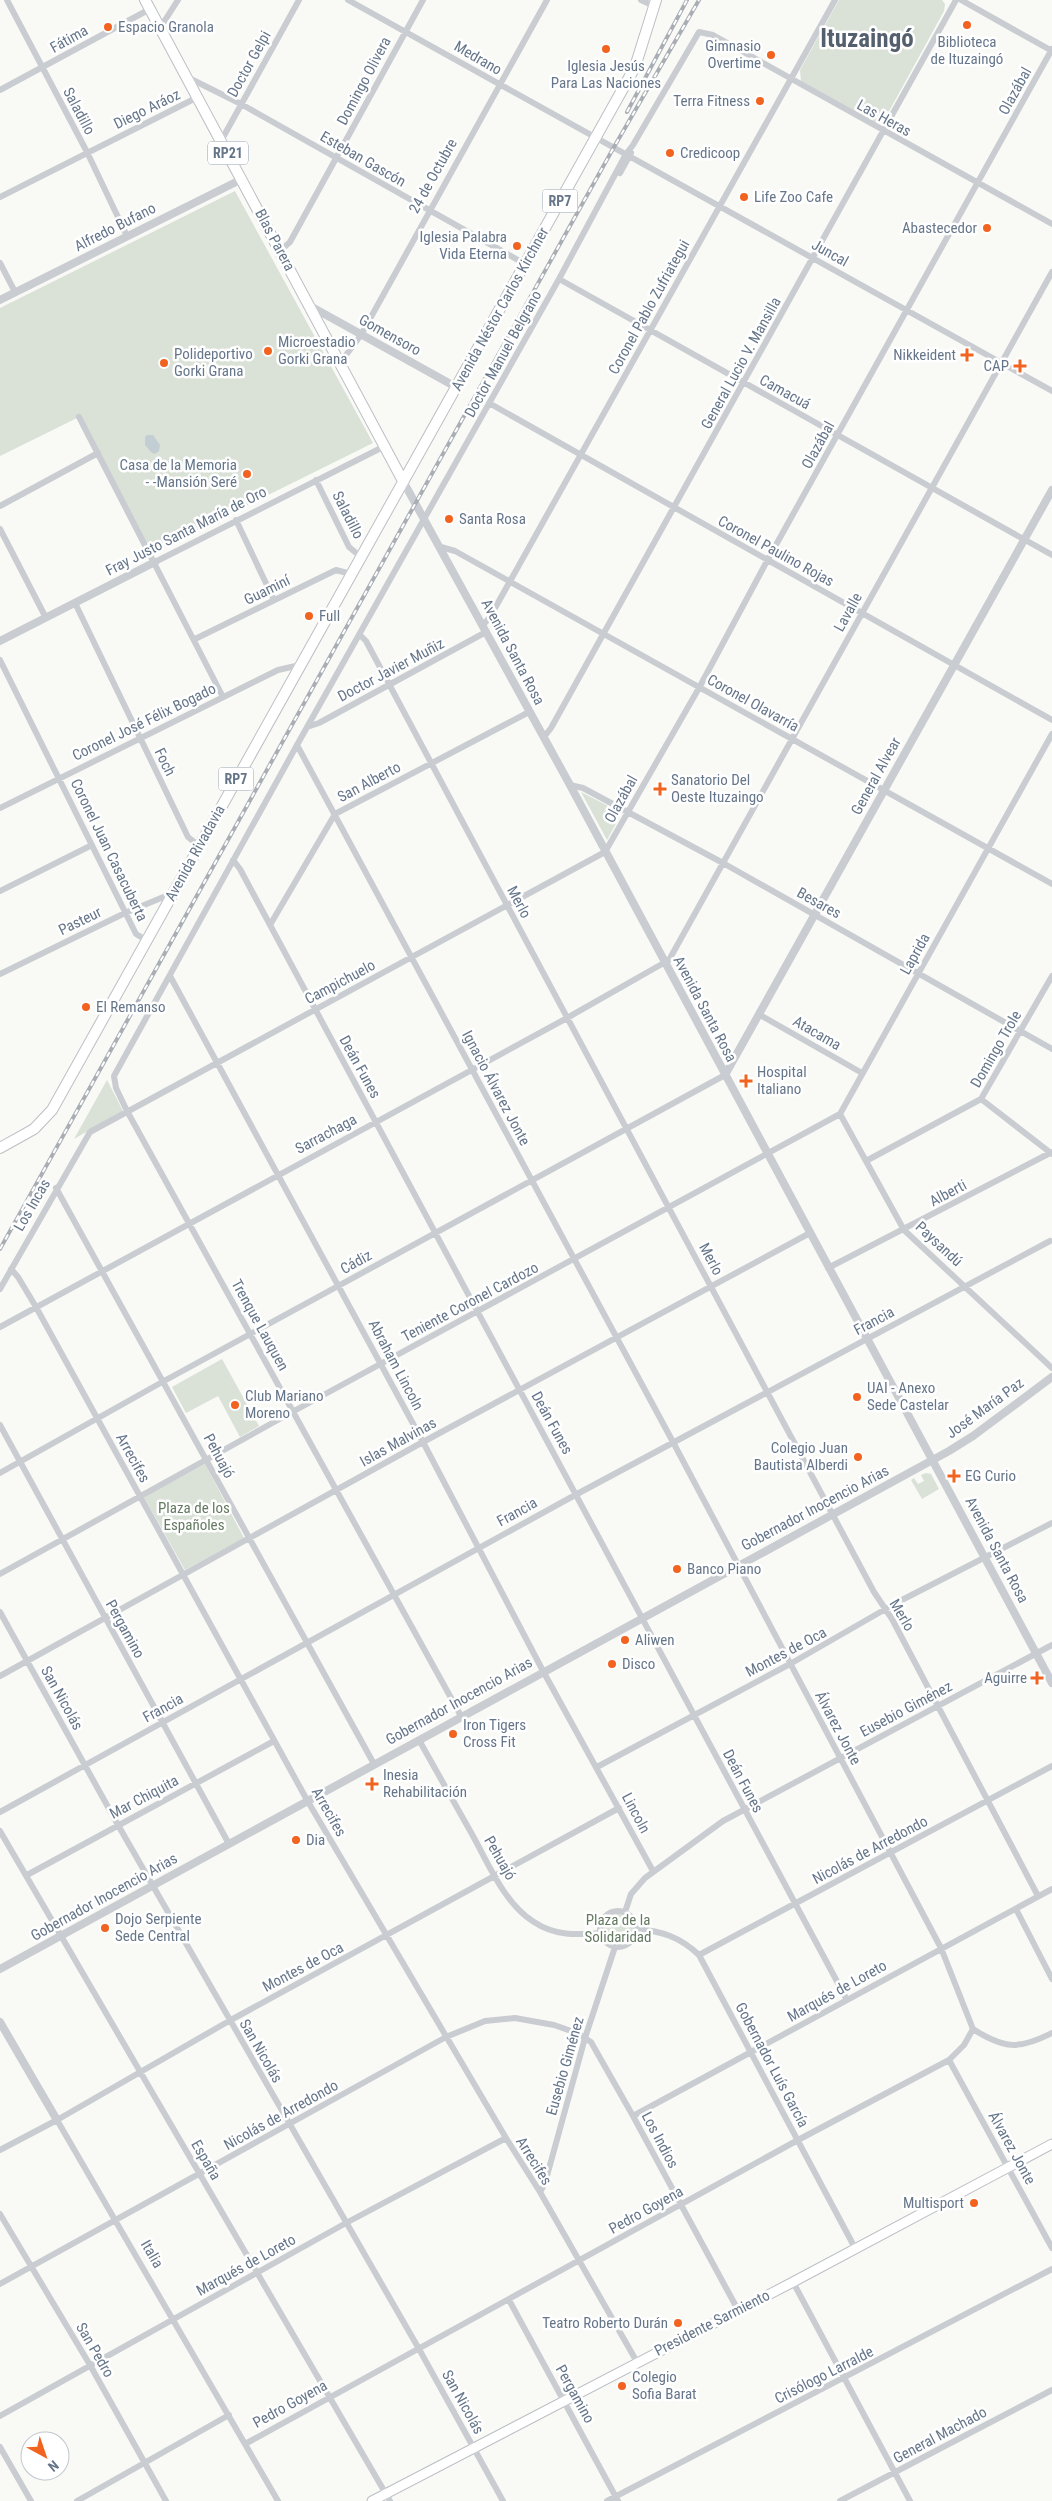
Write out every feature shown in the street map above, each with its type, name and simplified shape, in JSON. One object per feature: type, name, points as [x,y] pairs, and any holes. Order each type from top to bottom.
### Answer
[{"type":"main road","name":"Avenida Néstor Carlos Kirchner","points":[[403,481],[635,67],[655,3]]},
{"type":"main road","name":"Blas Parera","points":[[147,4],[403,481]]},
{"type":"main road","name":"Avenida Rivadavia","points":[[0,1148],[28,1133],[44,1120],[52,1110],[403,481]]},
{"type":"main road","name":"Presidente Sarmiento","points":[[372,2501],[388,2497],[637,2362],[793,2282],[1052,2144]]},
{"type":"street","name":"Saladillo","points":[[7,0],[87,152],[127,236]]},
{"type":"street","points":[[160,28],[178,0]]},
{"type":"street","name":"Doctor Gelpi","points":[[221,140],[299,0]]},
{"type":"street","name":"Medrano","points":[[348,0],[595,137]]},
{"type":"street","name":"Domingo Olivera","points":[[280,250],[290,242],[422,0]]},
{"type":"street","name":"24 de Octubre","points":[[340,363],[361,335],[428,211],[547,0]]},
{"type":"street","points":[[642,0],[655,3]]},
{"type":"street","name":"Coronel Pablo Zufriategui","points":[[485,629],[579,456],[835,0]]},
{"type":"street","name":"General Lucio V. Mansilla","points":[[544,737],[604,634],[814,259],[956,0]]},
{"type":"street","points":[[961,0],[1052,50]]},
{"type":"street","name":"Fátima","points":[[0,90],[42,68],[147,4]]},
{"type":"street","name":"Las Heras","points":[[705,31],[1052,224]]},
{"type":"street","name":"Doctor Manuel Belgrano","points":[[424,518],[696,34],[705,31]]},
{"type":"street","name":"Olazábal","points":[[605,852],[699,688],[767,561],[979,184],[1052,50]]},
{"type":"street","name":"Esteban Gascón","points":[[187,77],[241,104],[337,157],[428,211],[525,264]]},
{"type":"street","name":"Diego Aráoz","points":[[0,197],[198,97]]},
{"type":"street","name":"Juncal","points":[[595,137],[1052,391]]},
{"type":"street","name":"Alfredo Bufano","points":[[0,300],[242,179]]},
{"type":"street","points":[[0,263],[15,292]]},
{"type":"street","name":"Lavalle","points":[[665,963],[672,956],[1052,272]]},
{"type":"street","name":"Camacuá","points":[[559,279],[1052,556]]},
{"type":"street","name":"Gomensoro","points":[[310,306],[456,387]]},
{"type":"street","name":"Coronel Paulino Rojas","points":[[489,404],[1052,720]]},
{"type":"street","points":[[79,417],[195,639],[223,697]]},
{"type":"street","name":"Fray Justo Santa María de Oro","points":[[0,641],[385,446]]},
{"type":"street","points":[[0,506],[98,453]]},
{"type":"street","name":"Saladillo","points":[[316,480],[349,547],[361,558]]},
{"type":"street","name":"Avenida Santa Rosa","points":[[403,481],[441,547],[570,785],[1052,1683]]},
{"type":"street","name":"General Alvear","points":[[725,1075],[1051,493]]},
{"type":"street","points":[[170,976],[424,518]]},
{"type":"street","points":[[236,520],[274,600]]},
{"type":"street","points":[[0,529],[46,618]]},
{"type":"street","name":"Coronel Olavarría","points":[[441,547],[455,551],[791,739],[885,789],[1052,884]]},
{"type":"street","name":"Guaminí","points":[[195,639],[336,570],[351,574]]},
{"type":"street","name":"Foch","points":[[75,603],[188,837],[199,846]]},
{"type":"street","name":"Doctor Javier Muñiz","points":[[307,727],[389,686],[485,629]]},
{"type":"street","name":"Merlo","points":[[360,635],[366,642],[432,764],[874,1592],[886,1610],[938,1706],[1038,1896]]},
{"type":"street","name":"Coronel Juan Casacuberta","points":[[0,660],[125,913],[136,934],[146,940]]},
{"type":"street","name":"Coronel José Félix Bogado","points":[[0,808],[286,666],[300,665]]},
{"type":"street","name":"San Alberto","points":[[270,925],[335,814],[529,712]]},
{"type":"street","name":"Laprida","points":[[840,1114],[1052,734]]},
{"type":"street","name":"Ignacio Álvarez Jonte","points":[[297,745],[615,1338],[673,1442]]},
{"type":"street","name":"Besares","points":[[570,785],[583,788],[722,863],[1052,1049]]},
{"type":"street","points":[[0,891],[92,845]]},
{"type":"street","name":"Campichuelo","points":[[87,1134],[605,852]]},
{"type":"street","name":"Deán Funes","points":[[233,860],[270,925],[434,1233],[577,1494],[743,1810],[846,2000]]},
{"type":"street","name":"Pasteur","points":[[0,974],[125,913],[172,893]]},
{"type":"street","name":"Sarrachaga","points":[[0,1327],[665,963]]},
{"type":"street","name":"Abraham Lincoln","points":[[170,976],[423,1442],[543,1671],[597,1767]]},
{"type":"street","name":"Trenque Lauquen","points":[[170,976],[114,1076],[116,1088],[461,1716]]},
{"type":"street","name":"Domingo Trole","points":[[866,1160],[981,1099],[1052,976]]},
{"type":"street","name":"Atacama","points":[[760,1015],[862,1073]]},
{"type":"street","name":"Cádiz","points":[[0,1473],[164,1381],[725,1075]]},
{"type":"street","points":[[981,1099],[1052,1153]]},
{"type":"street","points":[[767,1154],[840,1114]]},
{"type":"street","name":"Paysandú","points":[[840,1114],[904,1230],[1052,1368]]},
{"type":"street","name":"Los Incas","points":[[0,1288],[87,1134]]},
{"type":"street","name":"Alberti","points":[[828,1268],[1052,1153]]},
{"type":"street","name":"Teniente Coronel Cardozo","points":[[0,1574],[294,1411],[767,1154]]},
{"type":"street","name":"Pehuajó","points":[[56,1188],[374,1764]]},
{"type":"street","name":"Islas Malvinas","points":[[0,1676],[249,1540],[423,1442],[810,1234]]},
{"type":"street","name":"Francia","points":[[0,1812],[479,1547],[1050,1241]]},
{"type":"street","name":"Arrecifes","points":[[11,1269],[18,1276],[36,1307],[307,1800],[506,2138],[540,2192],[637,2362]]},
{"type":"street","name":"José María Paz","points":[[933,1460],[973,1436],[1052,1377]]},
{"type":"street","name":"Pergamino","points":[[0,1425],[228,1844]]},
{"type":"street","name":"Álvarez Jonte","points":[[673,1442],[737,1566],[942,1948],[973,2029]]},
{"type":"street","name":"Gobernador Inocencio Arias","points":[[0,1969],[641,1617],[933,1460]]},
{"type":"street","name":"Montes de Oca","points":[[597,1767],[790,1664],[971,1564],[1052,1523]]},
{"type":"street","name":"San Nicolás","points":[[0,1612],[118,1826],[288,2125],[419,2349],[503,2501]]},
{"type":"street","name":"Eusebio Giménez","points":[[625,1912],[631,1894],[653,1871],[701,1836],[743,1810],[1052,1645]]},
{"type":"street","name":"Pehuajó","points":[[418,1740],[496,1877],[521,1912],[540,1926],[566,1934],[600,1933]]},
{"type":"street","name":"Mar Chiquita","points":[[27,1875],[274,1741]]},
{"type":"street","name":"Nicolás de Arredondo","points":[[699,1955],[891,1854],[1052,1766]]},
{"type":"street","name":"Lincoln","points":[[597,1767],[653,1871]]},
{"type":"street","name":"Montes de Oca","points":[[0,2150],[57,2120],[140,2070],[496,1877],[619,1808]]},
{"type":"street","name":"España","points":[[0,1831],[328,2397],[388,2497]]},
{"type":"street","name":"Marqués de Loreto","points":[[633,2116],[1052,1889]]},
{"type":"street","points":[[1016,1909],[1052,1979]]},
{"type":"street","points":[[614,1911],[625,1912],[634,1918],[636,1928],[635,1935],[628,1945],[615,1947],[605,1943],[600,1933],[600,1922],[614,1911]]},
{"type":"street","name":"Gobernador Luís García","points":[[636,1928],[664,1932],[674,1936],[699,1955],[855,2248]]},
{"type":"street","name":"Eusebio Giménez","points":[[540,2192],[545,2183],[585,2038],[615,1947]]},
{"type":"street","name":"Nicolás de Arredondo","points":[[0,2284],[446,2037],[485,2021],[515,2018],[554,2025],[585,2038]]},
{"type":"street","name":"Italia","points":[[0,2022],[278,2501]]},
{"type":"street","points":[[973,2029],[998,2044],[1009,2046],[1026,2044],[1052,2033]]},
{"type":"street","name":"Pedro Goyena","points":[[245,2444],[798,2140],[949,2060],[964,2045],[973,2029]]},
{"type":"street","name":"Los Indios","points":[[585,2038],[595,2048],[738,2310]]},
{"type":"street","name":"Álvarez Jonte","points":[[949,2060],[1052,2248]]},
{"type":"street","name":"Marqués de Loreto","points":[[0,2416],[346,2223],[506,2138]]},
{"type":"street","name":"San Pedro","points":[[0,2214],[90,2365],[166,2501]]},
{"type":"street","name":"Crisólogo Larralde","points":[[608,2501],[617,2499],[1052,2269]]},
{"type":"street","points":[[793,2282],[910,2501]]},
{"type":"street","name":"Pergamino","points":[[508,2300],[617,2499]]},
{"type":"street","name":"General Machado","points":[[840,2501],[1052,2390]]},
{"type":"street","name":"Pedro Goyena","points":[[77,2501],[229,2415]]},
{"type":"street","points":[[0,2447],[31,2501]]},
{"type":"green space","points":[[839,0],[942,0],[945,4],[944,11],[887,115],[879,122],[874,122],[801,81],[800,70]]},
{"type":"green space","name":"Polideportivo Gorki Grana","points":[[235,191],[373,443],[151,553],[79,417],[0,456],[0,308]]},
{"type":"green space","points":[[581,792],[620,812],[620,816],[607,840]]},
{"type":"green space","points":[[107,1080],[123,1111],[74,1139]]},
{"type":"green space","name":"Club Mariano Moreno","points":[[222,1359],[259,1426],[240,1437],[218,1396],[186,1413],[172,1387]]},
{"type":"green space","name":"Plaza de los Españoles","points":[[205,1464],[244,1538],[185,1570],[144,1497]]},
{"type":"green space","points":[[931,1474],[939,1489],[922,1499],[911,1480],[914,1478],[918,1484],[924,1481],[921,1475]]},
{"type":"green space","name":"Plaza de la Solidaridad","points":[[618,1912],[630,1917],[635,1929],[630,1941],[618,1946],[606,1941],[601,1929],[606,1917]]},
{"type":"shaded area","points":[[153,435],[160,445],[159,451],[155,454],[145,445],[145,437]]},
{"type":"railway","points":[[627,112],[687,0]]},
{"type":"railway","points":[[0,1249],[614,147],[699,0]]},
{"type":"place","name":"Biblioteca de Ituzaingó","points":[[967,25]]},
{"type":"place","name":"Espacio Granola","points":[[108,27]]},
{"type":"place","name":"Iglesia Jesús Para Las Naciones","points":[[606,49]]},
{"type":"place","name":"Gimnasio Overtime","points":[[771,55]]},
{"type":"place","name":"Terra Fitness","points":[[760,101]]},
{"type":"place","name":"Credicoop","points":[[670,153]]},
{"type":"place","name":"Life Zoo Cafe","points":[[744,197]]},
{"type":"place","name":"Abastecedor","points":[[987,228]]},
{"type":"place","name":"Iglesia Palabra Vida Eterna","points":[[517,246]]},
{"type":"place","name":"Microestadio Gorki Grana","points":[[268,351]]},
{"type":"place","name":"Nikkeident","points":[[967,355]]},
{"type":"place","name":"Polideportivo Gorki Grana","points":[[164,363]]},
{"type":"place","name":"CAP","points":[[1020,366]]},
{"type":"place","name":"Casa de la Memoria - -Mansión Seré","points":[[247,474]]},
{"type":"place","name":"Santa Rosa","points":[[449,519]]},
{"type":"place","name":"Full","points":[[309,616]]},
{"type":"place","name":"Sanatorio Del Oeste Ituzaingo","points":[[660,789]]},
{"type":"place","name":"El Remanso","points":[[86,1007]]},
{"type":"place","name":"Hospital Italiano","points":[[746,1081]]},
{"type":"place","name":"UAI - Anexo Sede Castelar","points":[[857,1397]]},
{"type":"place","name":"Club Mariano Moreno","points":[[235,1405]]},
{"type":"place","name":"Colegio Juan Bautista Alberdi","points":[[858,1457]]},
{"type":"place","name":"EG Curio","points":[[954,1476]]},
{"type":"place","name":"Banco Piano","points":[[677,1569]]},
{"type":"place","name":"Aliwen","points":[[625,1640]]},
{"type":"place","name":"Disco","points":[[612,1664]]},
{"type":"place","name":"Aguirre","points":[[1037,1678]]},
{"type":"place","name":"Iron Tigers Cross Fit","points":[[453,1734]]},
{"type":"place","name":"Inesia Rehabilitación","points":[[372,1784]]},
{"type":"place","name":"Dia","points":[[296,1840]]},
{"type":"place","name":"Dojo Serpiente Sede Central","points":[[105,1928]]},
{"type":"place","name":"Multisport","points":[[974,2203]]},
{"type":"place","name":"Teatro Roberto Durán","points":[[678,2323]]},
{"type":"place","name":"Colegio Sofia Barat","points":[[622,2386]]},
{"type":"district","name":"Ituzaingó","points":[[867,38]]}]
